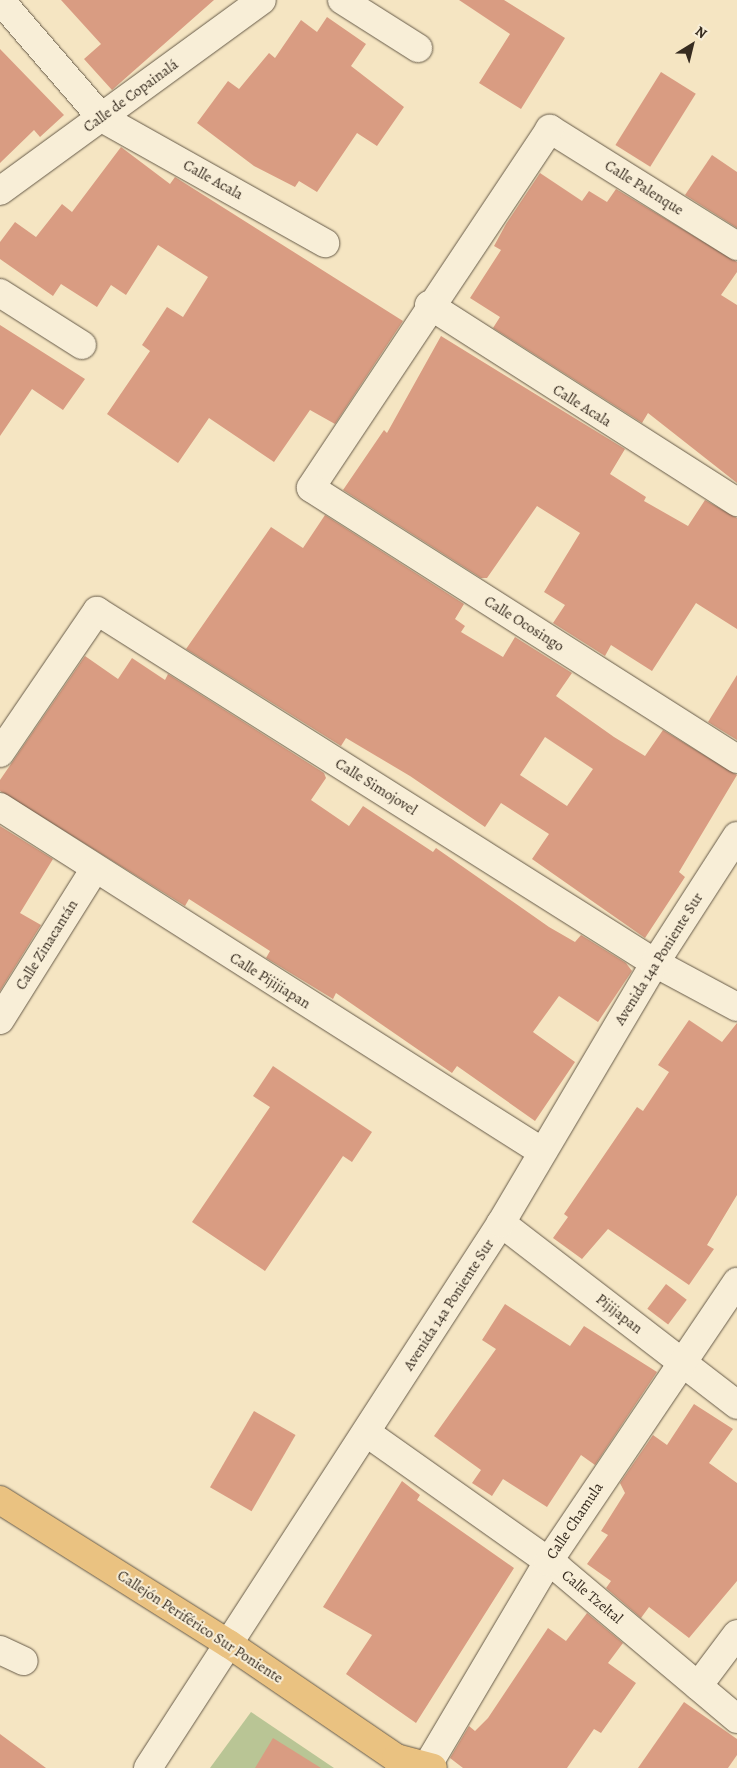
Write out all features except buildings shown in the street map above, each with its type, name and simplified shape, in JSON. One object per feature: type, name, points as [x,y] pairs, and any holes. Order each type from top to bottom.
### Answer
[{"type":"main road","name":"Callejón Periférico Sur Poniente","points":[[0,1500],[417,1765]]},
{"type":"street","name":"Calle Acala","points":[[0,0],[102,118],[325,243]]},
{"type":"street","name":"Calle de Copainalá","points":[[0,191],[262,0]]},
{"type":"street","points":[[342,0],[418,48]]},
{"type":"street","name":"Calle Palenque","points":[[429,305],[550,129],[737,246]]},
{"type":"street","points":[[0,293],[82,345]]},
{"type":"street","name":"Calle Acala","points":[[429,305],[737,502]]},
{"type":"street","name":"Calle Ocosingo","points":[[429,305],[311,488],[737,759]]},
{"type":"street","name":"Calle Simojovel","points":[[0,753],[96,611],[655,964],[737,1007]]},
{"type":"street","name":"Calle Pijijiapan","points":[[0,807],[94,870],[541,1151]]},
{"type":"street","name":"Avenida 14a Poniente Sur","points":[[148,1768],[367,1433],[501,1223],[541,1151],[655,964],[737,836]]},
{"type":"street","name":"Calle Zinacantán","points":[[0,1020],[94,870]]},
{"type":"street","name":"Pijijapan","points":[[501,1223],[737,1405]]},
{"type":"street","name":"Calle Chamula","points":[[417,1765],[548,1562],[737,1282]]},
{"type":"street","name":"Calle Tzeltal","points":[[367,1433],[548,1562],[737,1719]]},
{"type":"street","points":[[698,1686],[737,1634]]},
{"type":"street","points":[[0,1650],[24,1661]]},
{"type":"green space","points":[[251,1712],[334,1768],[210,1768]]}]
